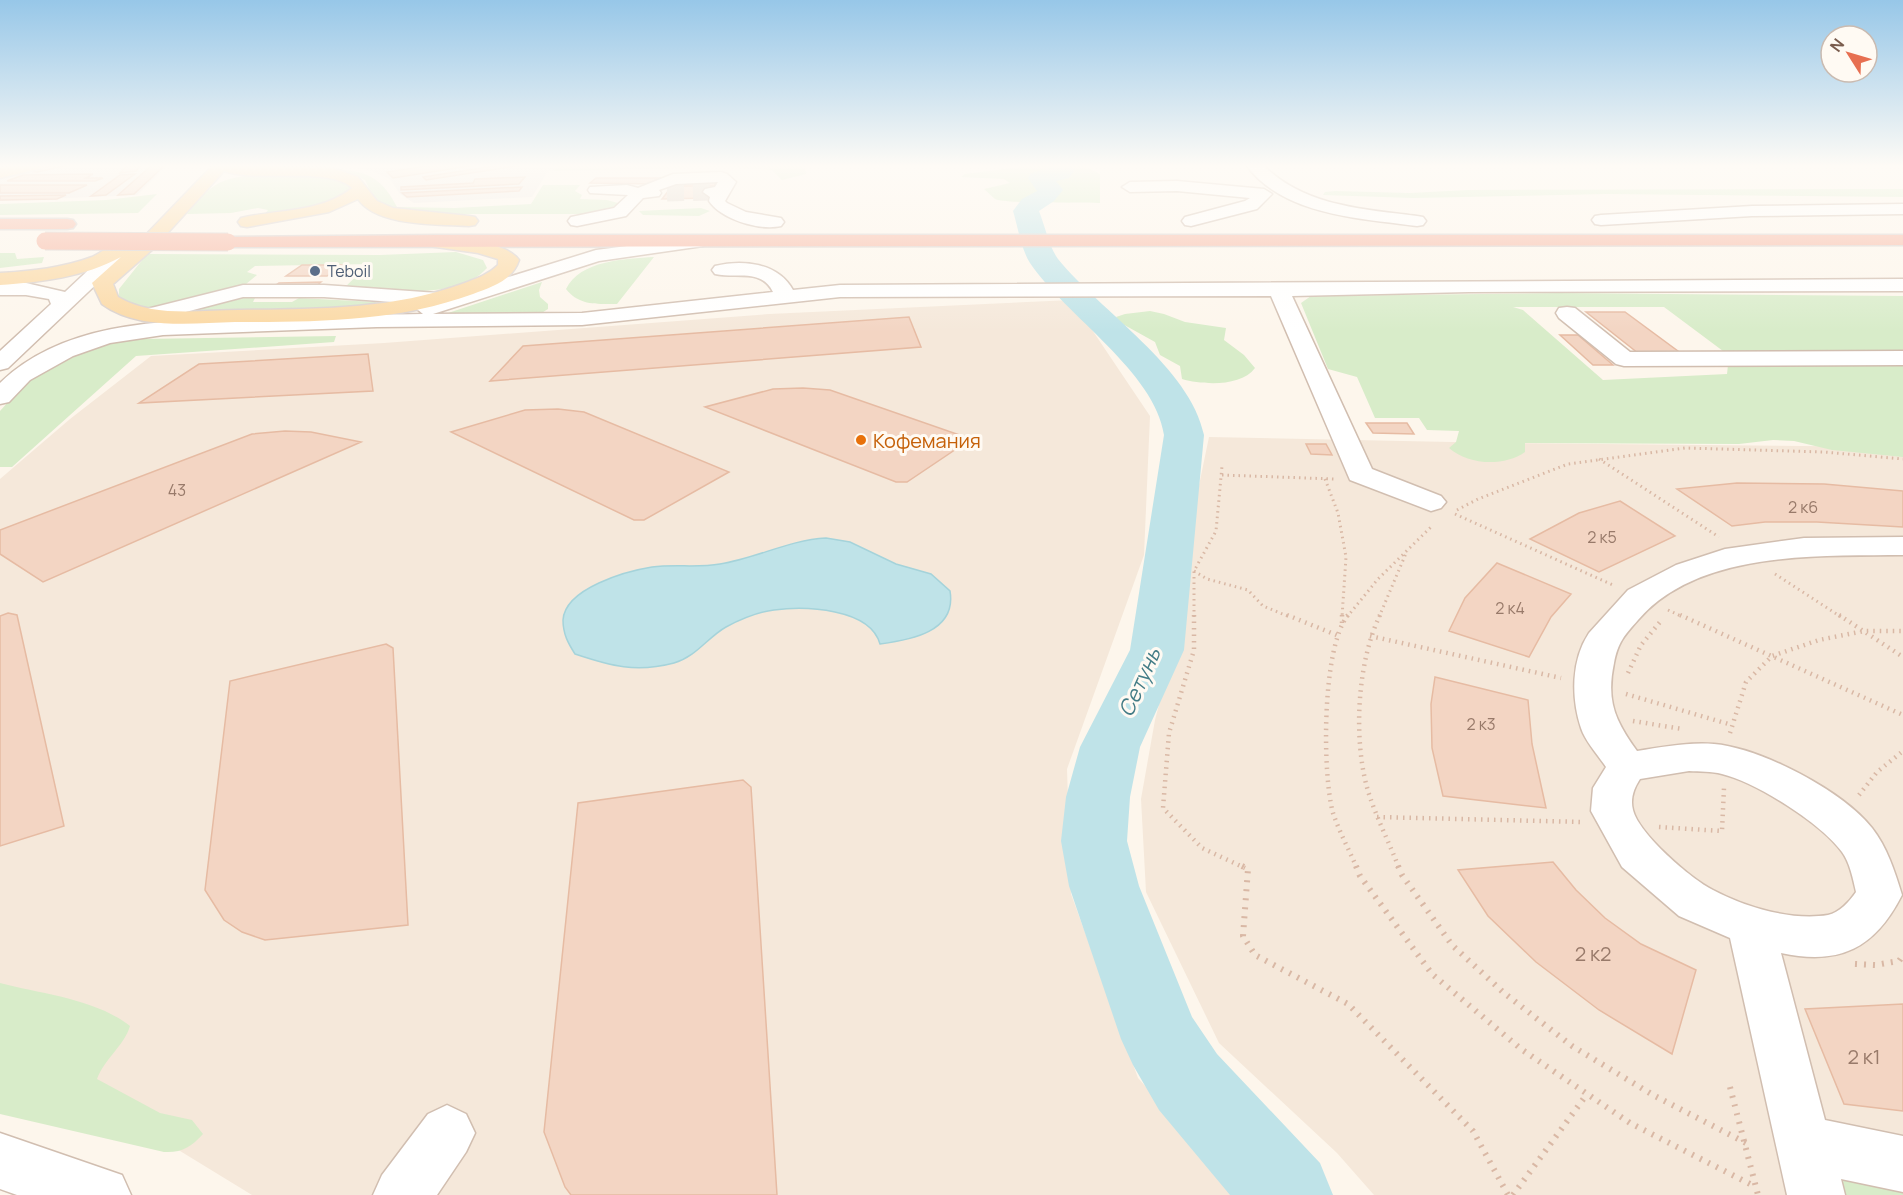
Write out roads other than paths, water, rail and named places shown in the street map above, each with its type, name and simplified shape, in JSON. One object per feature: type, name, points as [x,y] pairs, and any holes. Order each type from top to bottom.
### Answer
[{"type":"highway","points":[[363,221],[490,221]]},
{"type":"highway","points":[[556,221],[636,221]]},
{"type":"highway","points":[[1169,222],[1262,221]]},
{"type":"highway","points":[[1310,221],[1423,221]]},
{"type":"highway","points":[[241,222],[340,222]]},
{"type":"highway","points":[[139,223],[187,223]]},
{"type":"highway","points":[[0,224],[73,224]]},
{"type":"highway","points":[[0,241],[421,240],[783,227],[999,239],[1074,240],[1531,243],[1903,240]]},
{"type":"main road","points":[[0,279],[21,278],[76,267],[120,251],[152,221]]},
{"type":"main road","points":[[151,315],[119,307],[109,300],[102,283],[146,245],[169,221]]},
{"type":"main road","points":[[241,222],[248,221]]},
{"type":"main road","points":[[421,240],[480,248],[496,252],[509,260],[508,267],[493,278],[465,291],[438,298]]},
{"type":"street","points":[[760,221],[783,227]]},
{"type":"street","points":[[377,321],[431,309],[618,251],[719,231]]},
{"type":"street","points":[[0,363],[120,251]]},
{"type":"street","points":[[536,319],[560,311],[567,306],[559,280],[573,264]]},
{"type":"street","points":[[722,270],[763,271],[780,282],[786,297]]},
{"type":"street","points":[[0,397],[16,371],[102,283]]},
{"type":"street","points":[[16,371],[106,337],[163,328],[377,321],[582,319],[840,291],[1279,290],[1469,285],[1903,285]]},
{"type":"street","points":[[0,289],[56,294],[62,304]]},
{"type":"street","points":[[1279,290],[1360,474],[1437,510]]},
{"type":"street","points":[[151,315],[243,291],[324,291],[438,298]]},
{"type":"street","points":[[563,296],[591,308],[665,309]]},
{"type":"street","points":[[1567,313],[1624,359],[1903,358]]},
{"type":"street","points":[[1627,768],[1600,729],[1606,689],[1601,641],[1640,597],[1687,572],[1736,556],[1804,547],[1903,546]]},
{"type":"street","points":[[1689,757],[1726,760],[1770,778],[1830,813],[1857,839],[1871,866],[1879,895],[1865,916],[1838,935],[1792,935],[1751,926],[1695,903],[1637,855],[1612,811],[1613,788],[1627,768],[1689,757]]},
{"type":"street","points":[[1751,926],[1816,1195]]},
{"type":"street","points":[[402,1195],[447,1133]]},
{"type":"street","points":[[1803,1143],[1903,1164]]},
{"type":"street","points":[[0,1161],[102,1195]]},
{"type":"water","points":[[826,538],[850,542],[896,564],[931,574],[950,591],[950,605],[946,616],[939,625],[929,631],[905,640],[880,644],[874,632],[864,623],[850,616],[819,610],[768,611],[726,627],[682,660],[648,668],[612,665],[575,654],[566,638],[563,620],[566,609],[585,590],[613,577],[652,567],[720,564],[799,542]]},
{"type":"waterway","name":"Сетунь","points":[[1029,221],[1043,260],[1164,387],[1181,418],[1184,435],[1157,650],[1110,747],[1098,797],[1094,841],[1104,886],[1161,1039],[1188,1082],[1288,1195]]},
{"type":"place","name":"Teboil","points":[[315,271]]},
{"type":"place","name":"Кофемания","points":[[861,440]]}]
